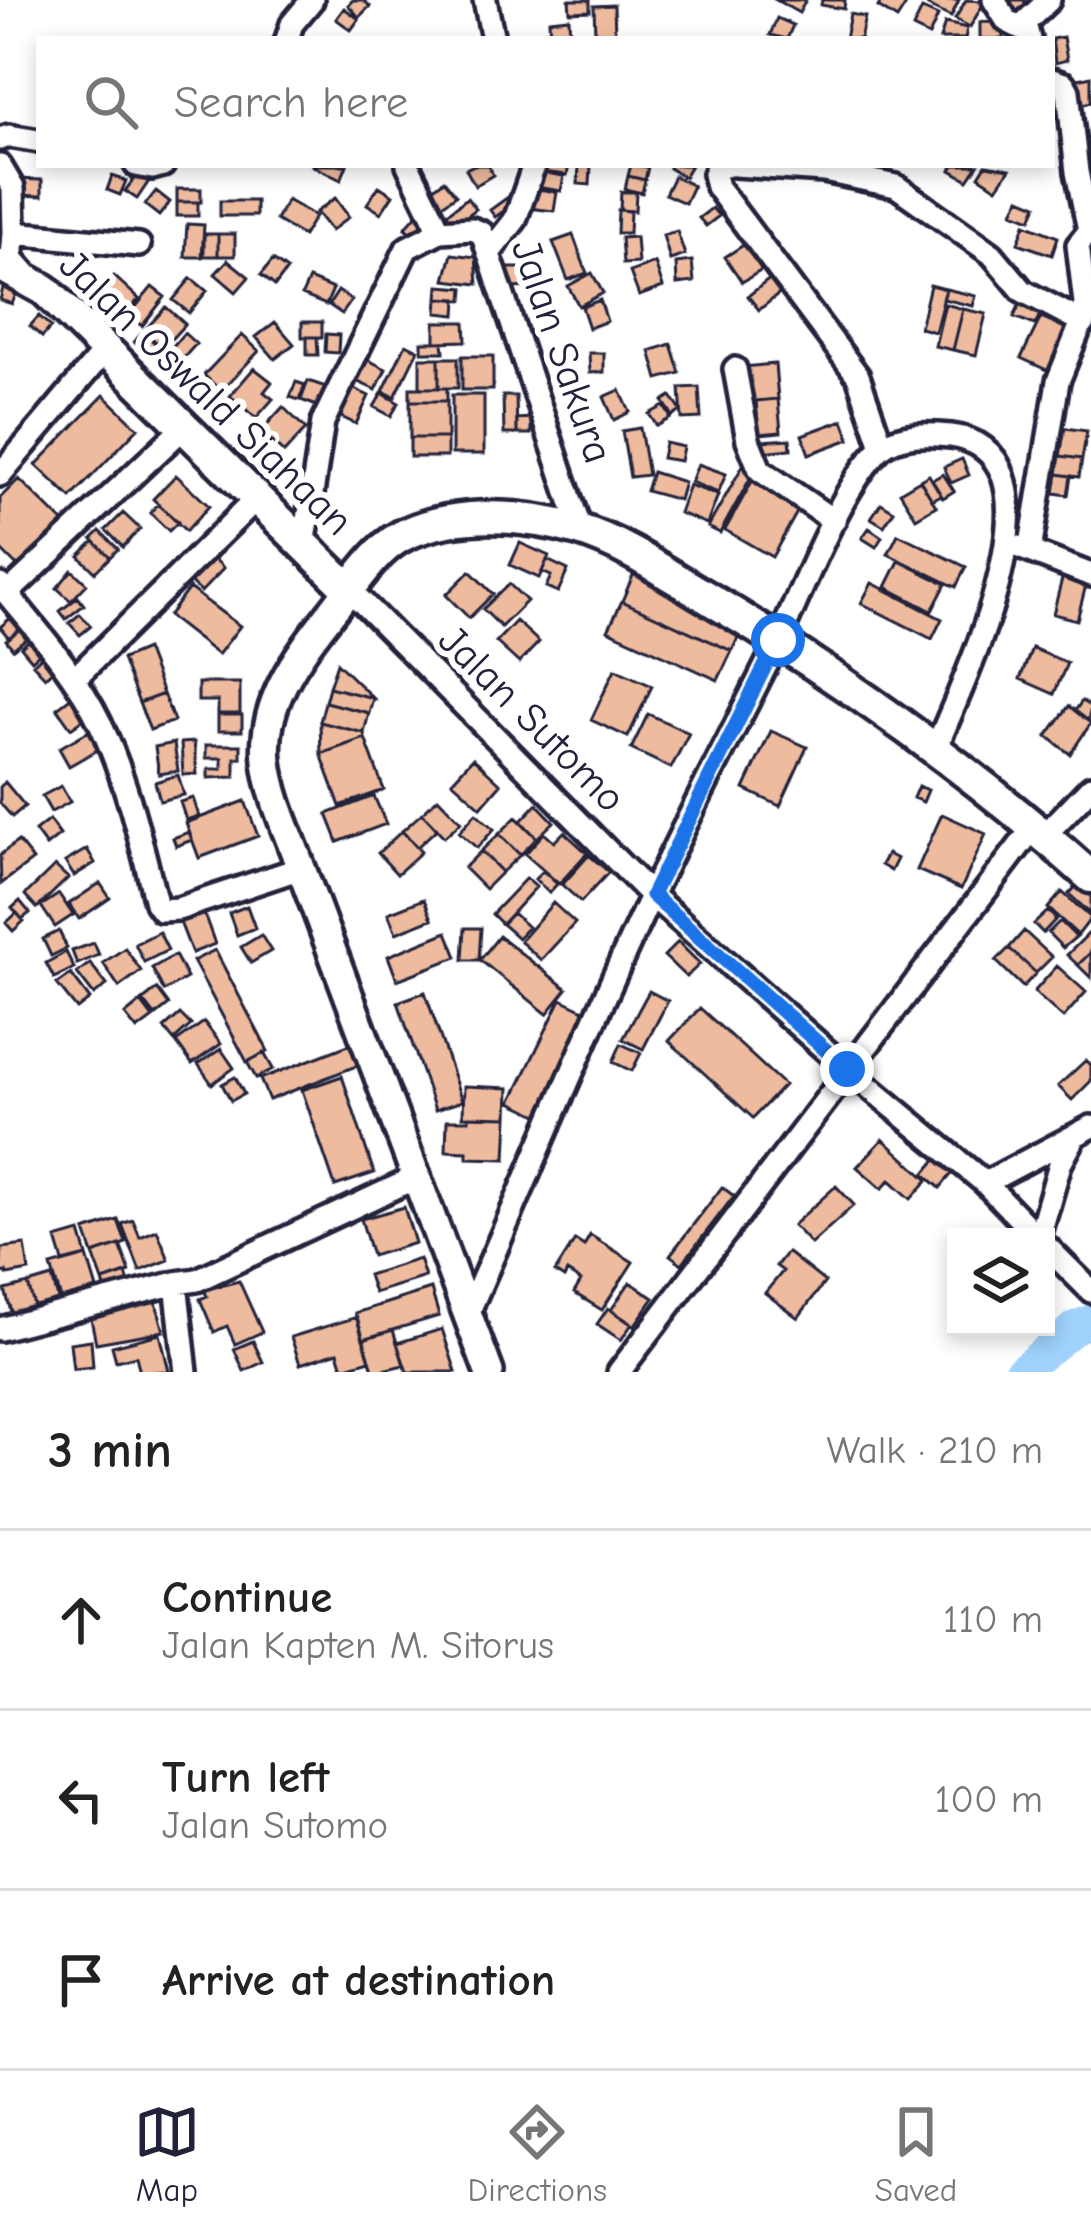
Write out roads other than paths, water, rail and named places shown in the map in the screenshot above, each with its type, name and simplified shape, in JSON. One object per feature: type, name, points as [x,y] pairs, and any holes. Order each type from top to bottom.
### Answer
[{"type":"highway","name":"Jalan Oswald Siahaan","points":[[0,265],[31,279],[349,589]]},
{"type":"highway","points":[[349,589],[389,543],[429,525],[511,519],[581,531],[651,564],[778,640],[936,748],[1091,878]]},
{"type":"main road","points":[[349,589],[283,681],[268,728],[267,761],[275,797],[489,1372]]},
{"type":"street","points":[[288,36],[312,0]]},
{"type":"street","points":[[485,0],[492,36]]},
{"type":"street","points":[[994,0],[1007,21],[1025,33],[1049,0]]},
{"type":"street","points":[[1030,551],[1058,381],[1084,323],[1086,296],[1078,245],[1090,230],[1077,172],[1068,91],[1055,81]]},
{"type":"street","points":[[0,139],[36,140]]},
{"type":"street","points":[[0,166],[13,188],[12,258],[31,279]]},
{"type":"street","points":[[304,546],[323,422],[407,248],[440,231],[409,168]]},
{"type":"street","points":[[489,253],[515,220],[533,168]]},
{"type":"street","points":[[717,168],[717,187],[858,376],[883,446]]},
{"type":"street","points":[[778,168],[824,171],[896,186],[992,254],[1023,291],[1084,323]]},
{"type":"street","name":"Jalan Sakura","points":[[440,231],[482,233],[581,531]]},
{"type":"street","points":[[14,233],[139,245]]},
{"type":"street","points":[[0,475],[106,349]]},
{"type":"street","points":[[735,369],[748,440],[760,470],[834,521]]},
{"type":"street","points":[[184,427],[3,590],[74,679],[99,720],[122,777],[161,910],[178,909],[301,868]]},
{"type":"street","points":[[469,1311],[652,895],[834,521],[883,446],[905,436],[933,434],[965,438],[991,452],[1007,484],[1007,542],[982,631],[936,748]]},
{"type":"street","points":[[74,679],[257,498]]},
{"type":"street","points":[[1007,542],[1091,575]]},
{"type":"street","name":"Jalan Sutomo","points":[[349,589],[652,895],[847,1069],[985,1183],[1029,1228]]},
{"type":"street","points":[[619,1372],[847,1069],[1038,832],[1091,787]]},
{"type":"street","points":[[985,1183],[1082,1133]]},
{"type":"street","points":[[1041,1228],[1060,1164],[1082,1133]]},
{"type":"street","points":[[0,1329],[197,1280],[419,1176]]},
{"type":"street","points":[[1055,1255],[1091,1291]]},
{"type":"street","points":[[176,1283],[186,1372]]},
{"type":"waterway","points":[[1020,1372],[1076,1327],[1091,1321]]}]
